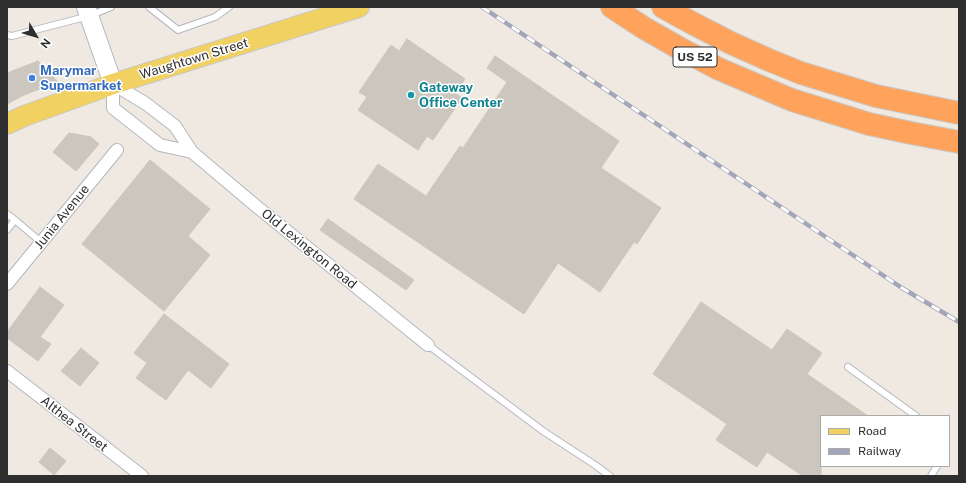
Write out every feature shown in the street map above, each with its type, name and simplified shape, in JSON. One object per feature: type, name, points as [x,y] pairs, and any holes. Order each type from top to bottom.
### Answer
[{"type":"highway","name":"US 52","points":[[612,7],[644,28],[719,69],[784,97],[868,124],[959,142]]},
{"type":"highway","name":"US 52","points":[[663,7],[731,43],[769,60],[811,76],[876,96],[959,113]]},
{"type":"main road","name":"Waughtown Street","points":[[7,124],[24,116],[113,84],[359,7]]},
{"type":"main road","name":"Old Lexington Road","points":[[88,11],[113,84]]},
{"type":"street","name":"Old Lexington Road","points":[[113,84],[113,108],[160,145],[192,152]]},
{"type":"street","name":"Old Lexington Road","points":[[113,84],[145,103],[175,126],[192,152],[256,206],[428,345]]},
{"type":"street","name":"Junia Avenue","points":[[7,284],[117,150]]},
{"type":"street","name":"Althea Street","points":[[7,371],[142,476]]},
{"type":"lane","points":[[7,35],[12,36],[88,11],[111,7]]},
{"type":"lane","points":[[149,7],[178,30],[215,18],[229,7]]},
{"type":"lane","points":[[7,214],[41,242]]},
{"type":"lane","points":[[7,230],[15,220]]},
{"type":"lane","points":[[428,345],[543,432],[595,464],[610,476]]},
{"type":"lane","points":[[848,367],[915,415]]},
{"type":"lane","points":[[931,476],[936,467]]},
{"type":"building","name":"Gateway Office Center","points":[[407,39],[465,79],[455,93],[462,98],[433,140],[427,136],[418,150],[358,110],[367,97],[359,92],[391,45],[399,51]]},
{"type":"building","points":[[495,56],[619,141],[601,168],[661,208],[637,244],[634,242],[600,292],[558,263],[524,314],[354,199],[378,164],[426,196],[460,146],[463,148],[507,82],[487,68]]},
{"type":"building","name":"Marymar Supermarket","points":[[38,61],[58,82],[24,95],[7,104],[7,73]]},
{"type":"building","points":[[69,133],[91,137],[99,144],[76,171],[53,152]]},
{"type":"building","points":[[150,160],[210,209],[188,236],[210,255],[164,311],[82,244]]},
{"type":"building","points":[[328,219],[414,280],[406,290],[320,230]]},
{"type":"building","points":[[40,287],[64,305],[40,337],[51,344],[38,361],[7,338],[7,332]]},
{"type":"building","points":[[701,302],[772,350],[787,329],[822,353],[807,374],[867,415],[820,415],[821,476],[803,476],[767,452],[757,467],[716,440],[727,424],[653,374]]},
{"type":"building","points":[[164,314],[229,364],[211,388],[188,370],[166,400],[136,378],[147,363],[134,353]]},
{"type":"building","points":[[81,348],[99,363],[80,386],[61,371]]},
{"type":"building","points":[[50,448],[66,461],[54,475],[39,462]]},
{"type":"railway","points":[[482,7],[902,288],[959,322]]},
{"type":"place","name":"Marymar Supermarket","points":[[32,78]]},
{"type":"place","name":"Gateway Office Center","points":[[411,95]]}]
